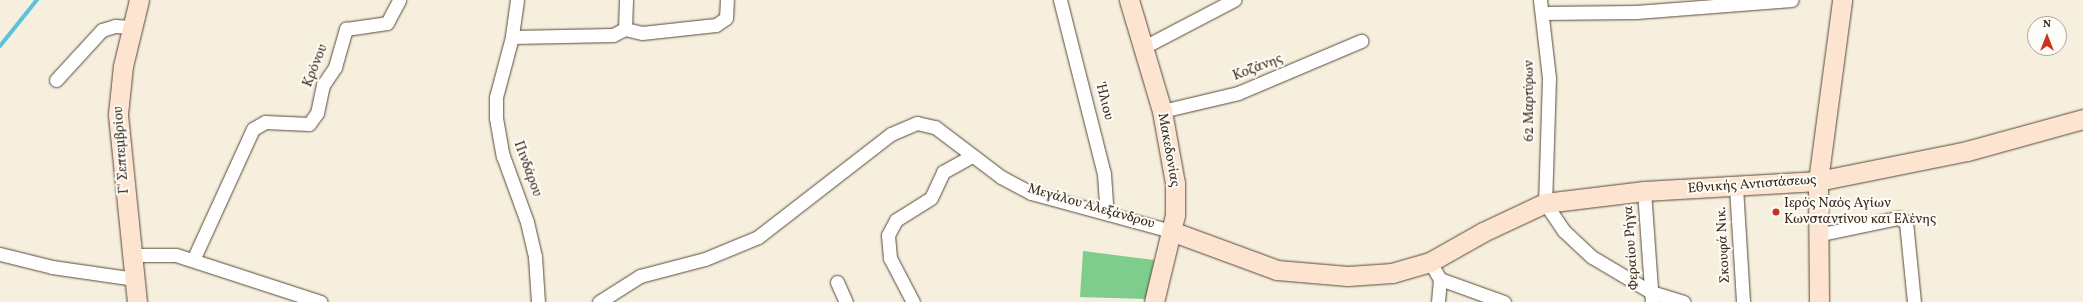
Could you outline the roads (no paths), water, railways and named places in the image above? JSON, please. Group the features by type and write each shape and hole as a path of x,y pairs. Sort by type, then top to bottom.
{"street":[{"name":"Γ' Σεπτεμβρίου","path":"137,302 118,114 123,66 139,0"},
{"name":"Κρόνου","path":"193,260 252,129 265,122 309,124 317,113 323,85 335,67 344,31 353,26 387,23 399,0"},
{"name":"Πινδάρου","path":"517,0 512,37 497,90 496,118 503,156 527,222 534,257 538,302"},
{"path":"625,29 626,0"},
{"path":"512,37 613,35 625,29 642,33 716,25 726,18 727,0"},
{"name":"Ήλιου","path":"1060,0 1104,174 1107,213"},
{"name":"Μακεδονίας","path":"1129,0 1162,111 1176,195 1171,231 1154,302"},
{"path":"1144,47 1234,0"},
{"path":"1541,6 1636,12 1792,0"},
{"path":"1819,302 1817,235 1818,181 1842,0"},
{"name":"62 Μαρτύρων","path":"1541,6 1549,78 1546,203"},
{"path":"56,80 102,30 132,27"},
{"name":"Κοζάνης","path":"1162,111 1238,93 1361,41"},
{"name":"Εθνικής Αντιστάσεως","path":"1430,262 1483,232 1546,203 1644,192 1818,181 1967,151 2083,119"},
{"name":"Μεγάλου Αλεξάνδρου","path":"599,302 640,276 710,257 758,237 905,126 917,123 935,127 972,156 1031,193 1171,231 1247,261 1295,273 1377,275 1430,262"},
{"path":"913,302 890,258 888,235 896,220 931,198 943,172 972,156"},
{"name":"Σκουφά Νικ.","path":"1736,187 1743,302"},
{"name":"Φεραίου Ρήγα","path":"1644,192 1651,297"},
{"path":"1546,203 1564,231 1584,251 1651,297 1684,302"},
{"path":"1817,235 1898,218 1906,222 1914,302"},
{"path":"132,255 166,253 193,260 321,302"},
{"path":"0,254 58,269 135,279"},
{"path":"1430,262 1440,280 1438,302"},
{"path":"1440,280 1504,302"},
{"path":"837,282 846,302"}],"waterway":[{"path":"0,46 37,0"}],"place":[{"name":"Ιερός Ναός Αγίων Κωνσταντίνου και Ελένης","path":"1776,212"}]}
